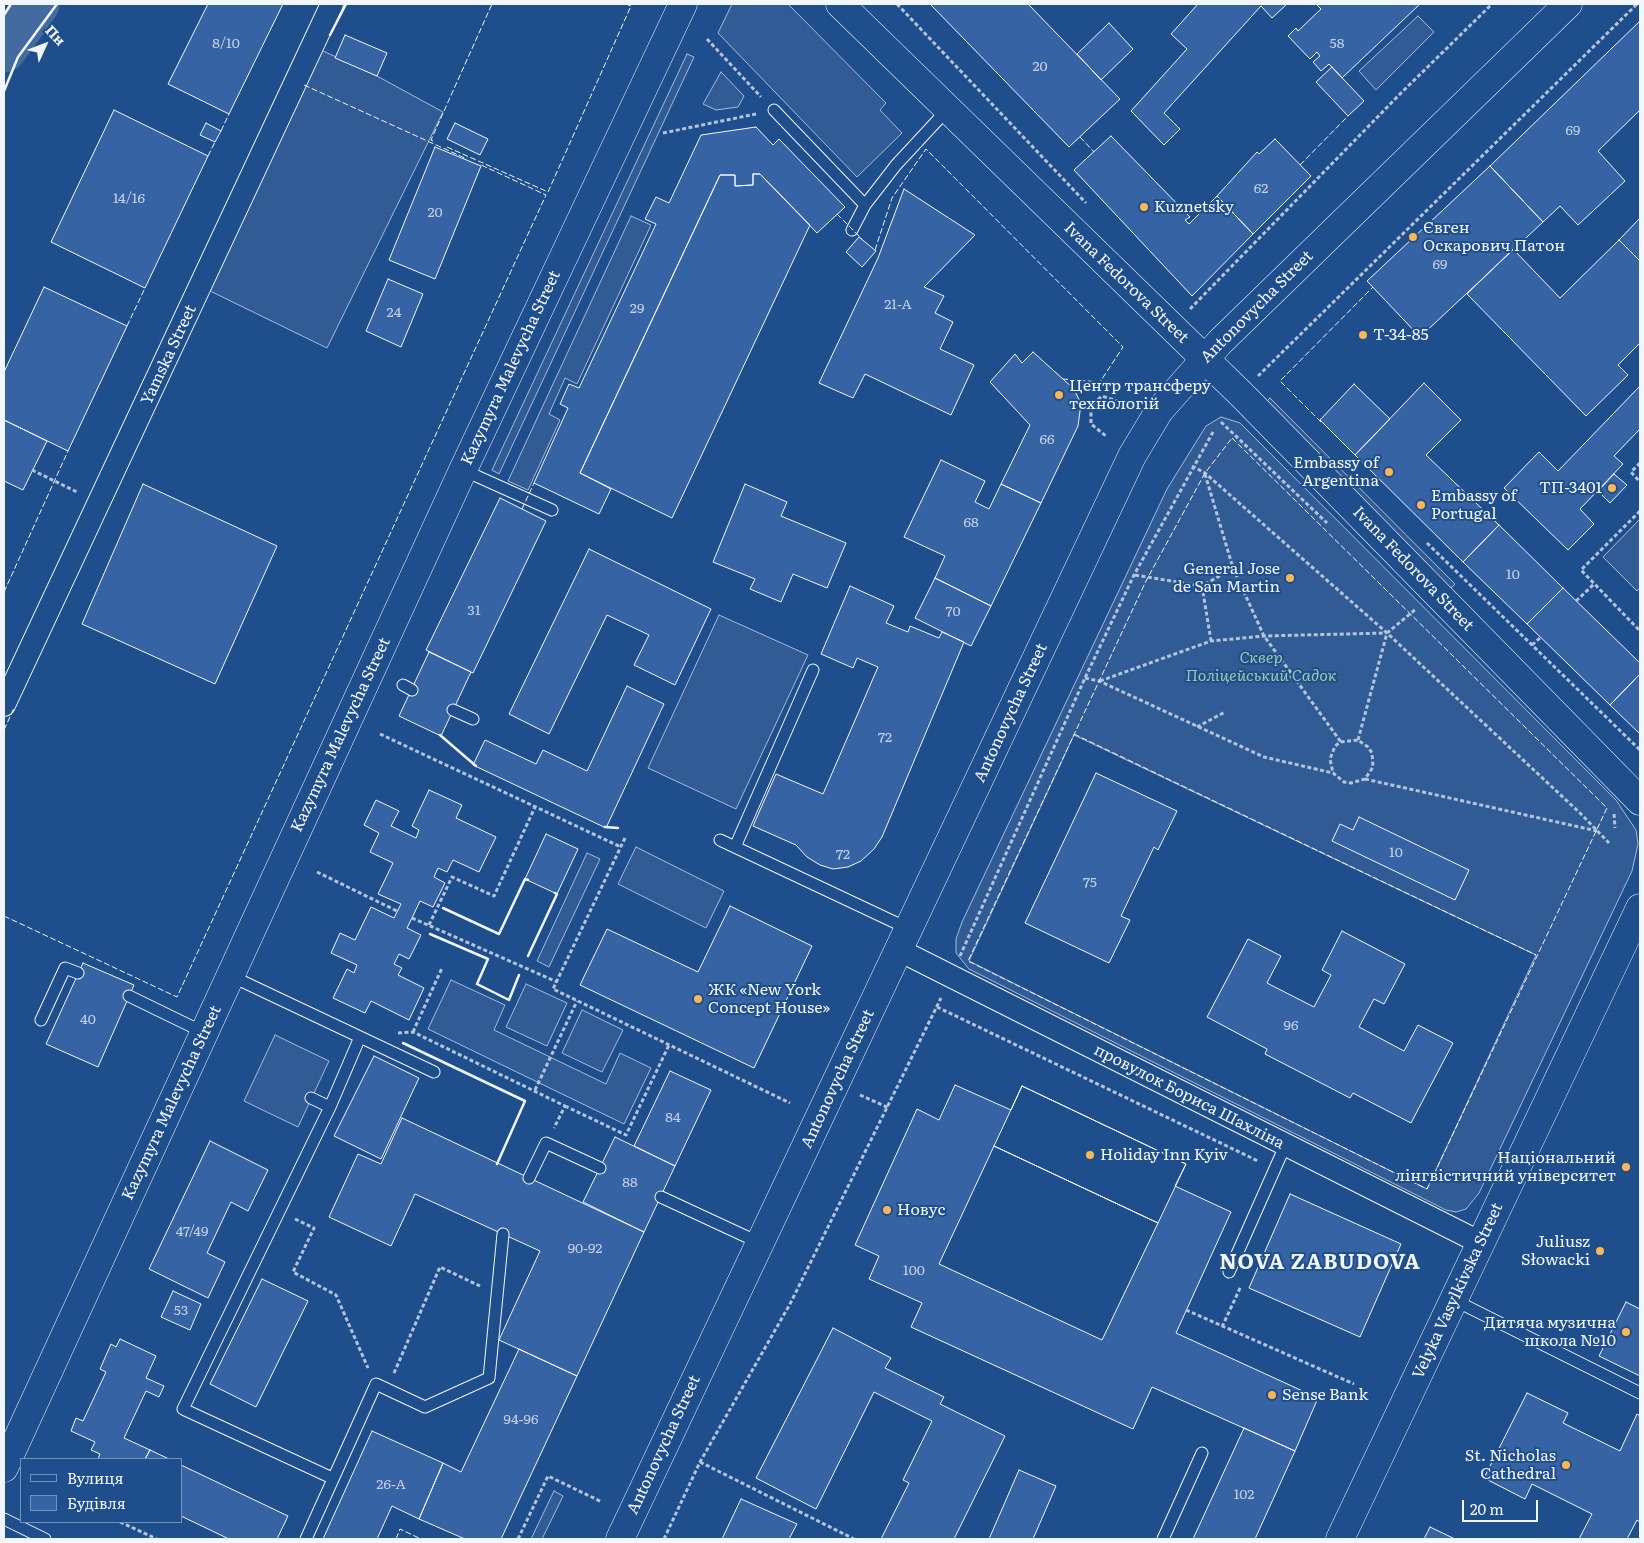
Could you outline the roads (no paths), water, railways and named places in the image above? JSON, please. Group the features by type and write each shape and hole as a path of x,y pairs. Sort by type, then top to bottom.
{"main road":[{"name":"Kazymyra Malevycha Street","path":"4,1468 463,470 683,4"},
{"name":"Ivana Fedorova Street","path":"840,4 1204,358 1640,801"},
{"name":"Antonovycha Street","path":"620,1539 1132,456 1159,411 1204,358 1568,4"},
{"name":"Velyka Vasylkivska Street","path":"1340,1539 1640,908"}],"street":[{"name":"Yamska Street","path":"4,704 332,4"},
{"name":"провулок Бориса Шахліна","path":"904,940 951,976 1285,1146 1481,1243"}],"lane":[{"path":"774,110 865,205"},
{"path":"852,230 865,205 896,165 947,110"},
{"path":"463,470 552,510"},
{"path":"735,847 813,670"},
{"path":"453,710 473,719"},
{"path":"720,840 904,940"},
{"path":"41,1020 65,968 78,974"},
{"path":"231,976 434,1072"},
{"path":"129,996 205,1033"},
{"path":"332,1478 183,1409 330,1107 360,1037"},
{"path":"311,1098 330,1107"},
{"path":"529,1178 546,1142 600,1168"},
{"path":"1229,1272 1285,1146"},
{"path":"661,1197 760,1243"},
{"path":"306,1539 376,1384 425,1407 490,1378 504,1234"},
{"path":"1454,1300 1640,1392"},
{"path":"1163,1539 1202,1453"},
{"path":"4,1519 46,1539"}],"waterway":[{"path":"4,50 37,4"}],"place":[{"name":"Kuznetsky","path":"1144,207"},
{"name":"Євген Оскарович Патон","path":"1413,237"},
{"name":"Т-34-85","path":"1363,335"},
{"name":"Центр трансферу технологій","path":"1059,395"},
{"name":"Embassy of Argentina","path":"1389,472"},
{"name":"ТП-3401","path":"1612,488"},
{"name":"Embassy of Portugal","path":"1421,505"},
{"name":"General Jose de San Martin","path":"1290,578"},
{"name":"ЖК «New York Concept House»","path":"698,999"},
{"name":"Holiday Inn Kyiv","path":"1090,1155"},
{"name":"Національний лінгвістичний університет","path":"1626,1167"},
{"name":"Новус","path":"887,1210"},
{"name":"Juliusz Słowacki","path":"1600,1251"},
{"name":"Дитяча музична школа №10","path":"1626,1332"},
{"name":"Sense Bank","path":"1272,1395"},
{"name":"St. Nicholas Cathedral","path":"1566,1465"}],"district":[{"name":"NOVA ZABUDOVA","path":"1320,1263"}],"park label":[{"name":"Сквер Поліцейський Садок","path":"1261,667"}]}
